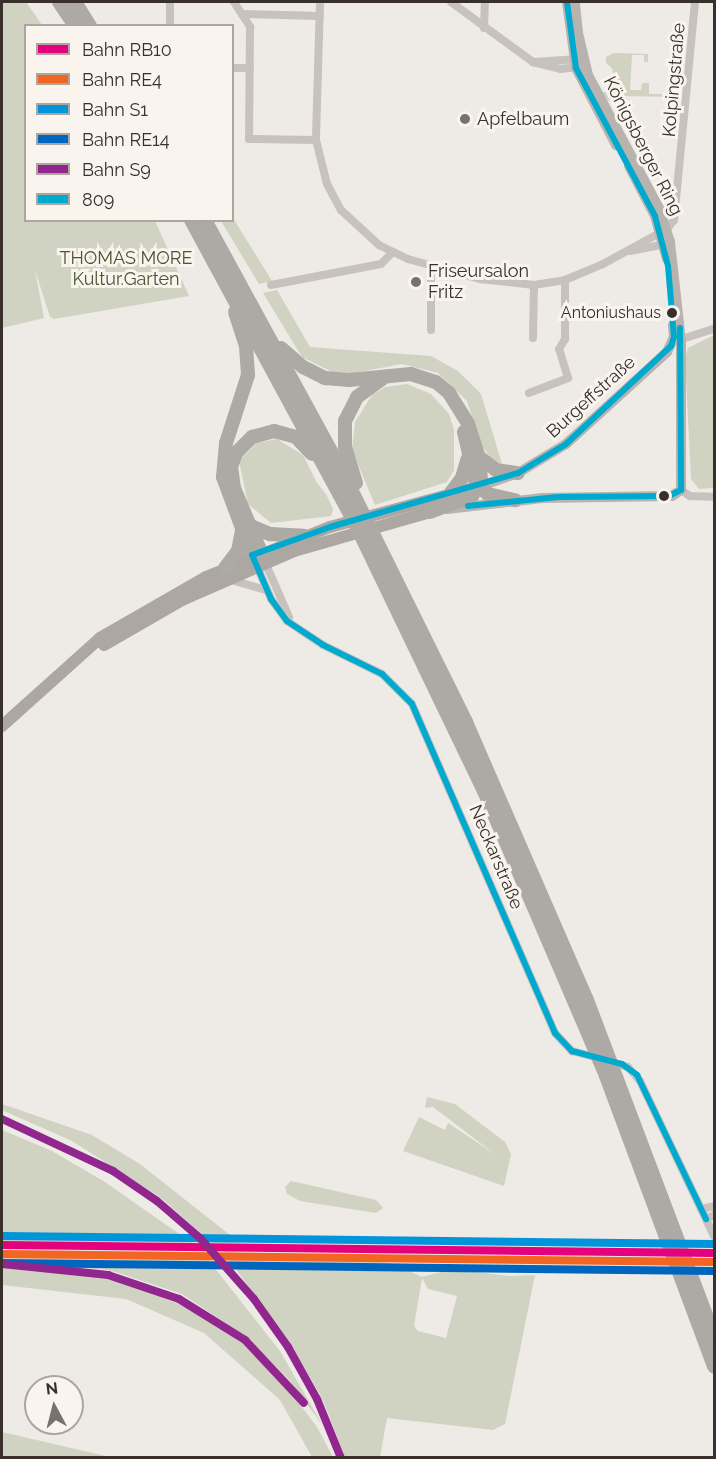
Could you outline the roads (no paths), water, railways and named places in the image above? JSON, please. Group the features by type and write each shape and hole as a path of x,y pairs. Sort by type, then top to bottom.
{"highway":[{"path":"59,2 74,24"},
{"path":"75,2 89,24"},
{"path":"192,222 332,480 423,659 551,929 635,1149 714,1367"},
{"path":"206,222 273,340 367,519 466,722 551,929 645,1145 714,1336"},
{"path":"221,274 248,355 245,394 226,443 223,466 225,488 247,528 270,534 304,536"},
{"path":"273,340 303,368 325,378 349,380 394,375 419,376 435,382 459,407 478,487 472,496 430,512"},
{"path":"367,519 345,447 345,421 363,391 394,375"},
{"path":"259,559 236,495 231,474 236,453 252,437 274,431 296,437 332,480"},
{"path":"473,459 496,470 518,473"},
{"path":"450,494 473,459"},
{"path":"478,487 493,496 515,500"},
{"path":"225,574 238,551 247,528"}],"main road":[{"name":"Königsberger Ring","path":"567,2 578,63 663,230 667,243 680,374 681,490"},
{"name":"Königsberger Ring","path":"575,2 578,63"},
{"name":"Burgeffstraße","path":"478,487 518,473 566,444 667,352 677,339"},
{"path":"657,360 672,360 680,374"},
{"path":"259,559 332,532 478,487"},
{"path":"396,514 430,512 515,500 672,496 681,490"},
{"path":"2,726 120,625 304,536 332,532"}],"street":[{"path":"170,2 170,24"},
{"path":"234,2 250,27 249,139 316,140"},
{"path":"320,2 316,140 327,184 342,210 361,231 393,252 431,267 507,284 534,285 565,280 629,252 663,230"},
{"path":"451,2 532,62 578,63"},
{"path":"484,28 485,2"},
{"name":"Kolpingstraße","path":"663,230 678,206 695,2"},
{"path":"242,14 320,16"},
{"path":"234,68 250,68"},
{"path":"629,252 667,243"},
{"path":"271,285 381,264 393,252"},
{"path":"431,267 431,330"},
{"path":"529,393 568,378 559,349 566,339 565,280"},
{"path":"533,338 534,285"},
{"path":"677,339 714,329"},
{"path":"681,490 690,496 714,497"},
{"path":"259,559 295,626"},
{"name":"Neckarstraße","path":"259,559 267,590 277,609 295,626 382,674 412,704 555,1033 572,1051 622,1064 637,1075 714,1236"},
{"path":"225,574 267,590"},
{"path":"701,1209 714,1206"},
{"path":"706,1219 714,1215"}],"rail line":[{"name":"S9","path":"2,1119 113,1171 157,1201 200,1238 254,1299 288,1347 317,1399 341,1458"},
{"name":"S1","path":"2,1236 714,1244"},
{"name":"RB10","path":"2,1245 714,1253"},
{"name":"RE4","path":"2,1254 714,1262"},
{"name":"RE14","path":"2,1263 714,1271"},
{"name":"S9","path":"2,1264 108,1275 179,1299 245,1340 304,1403"}],"place":[{"name":"Apfelbaum","path":"465,119"},
{"name":"Friseursalon Fritz","path":"416,282"},
{"name":"Antoniushaus","path":"672,313"}],"park label":[{"name":"THOMAS MORE Kultur.Garten","path":"126,269"}]}
